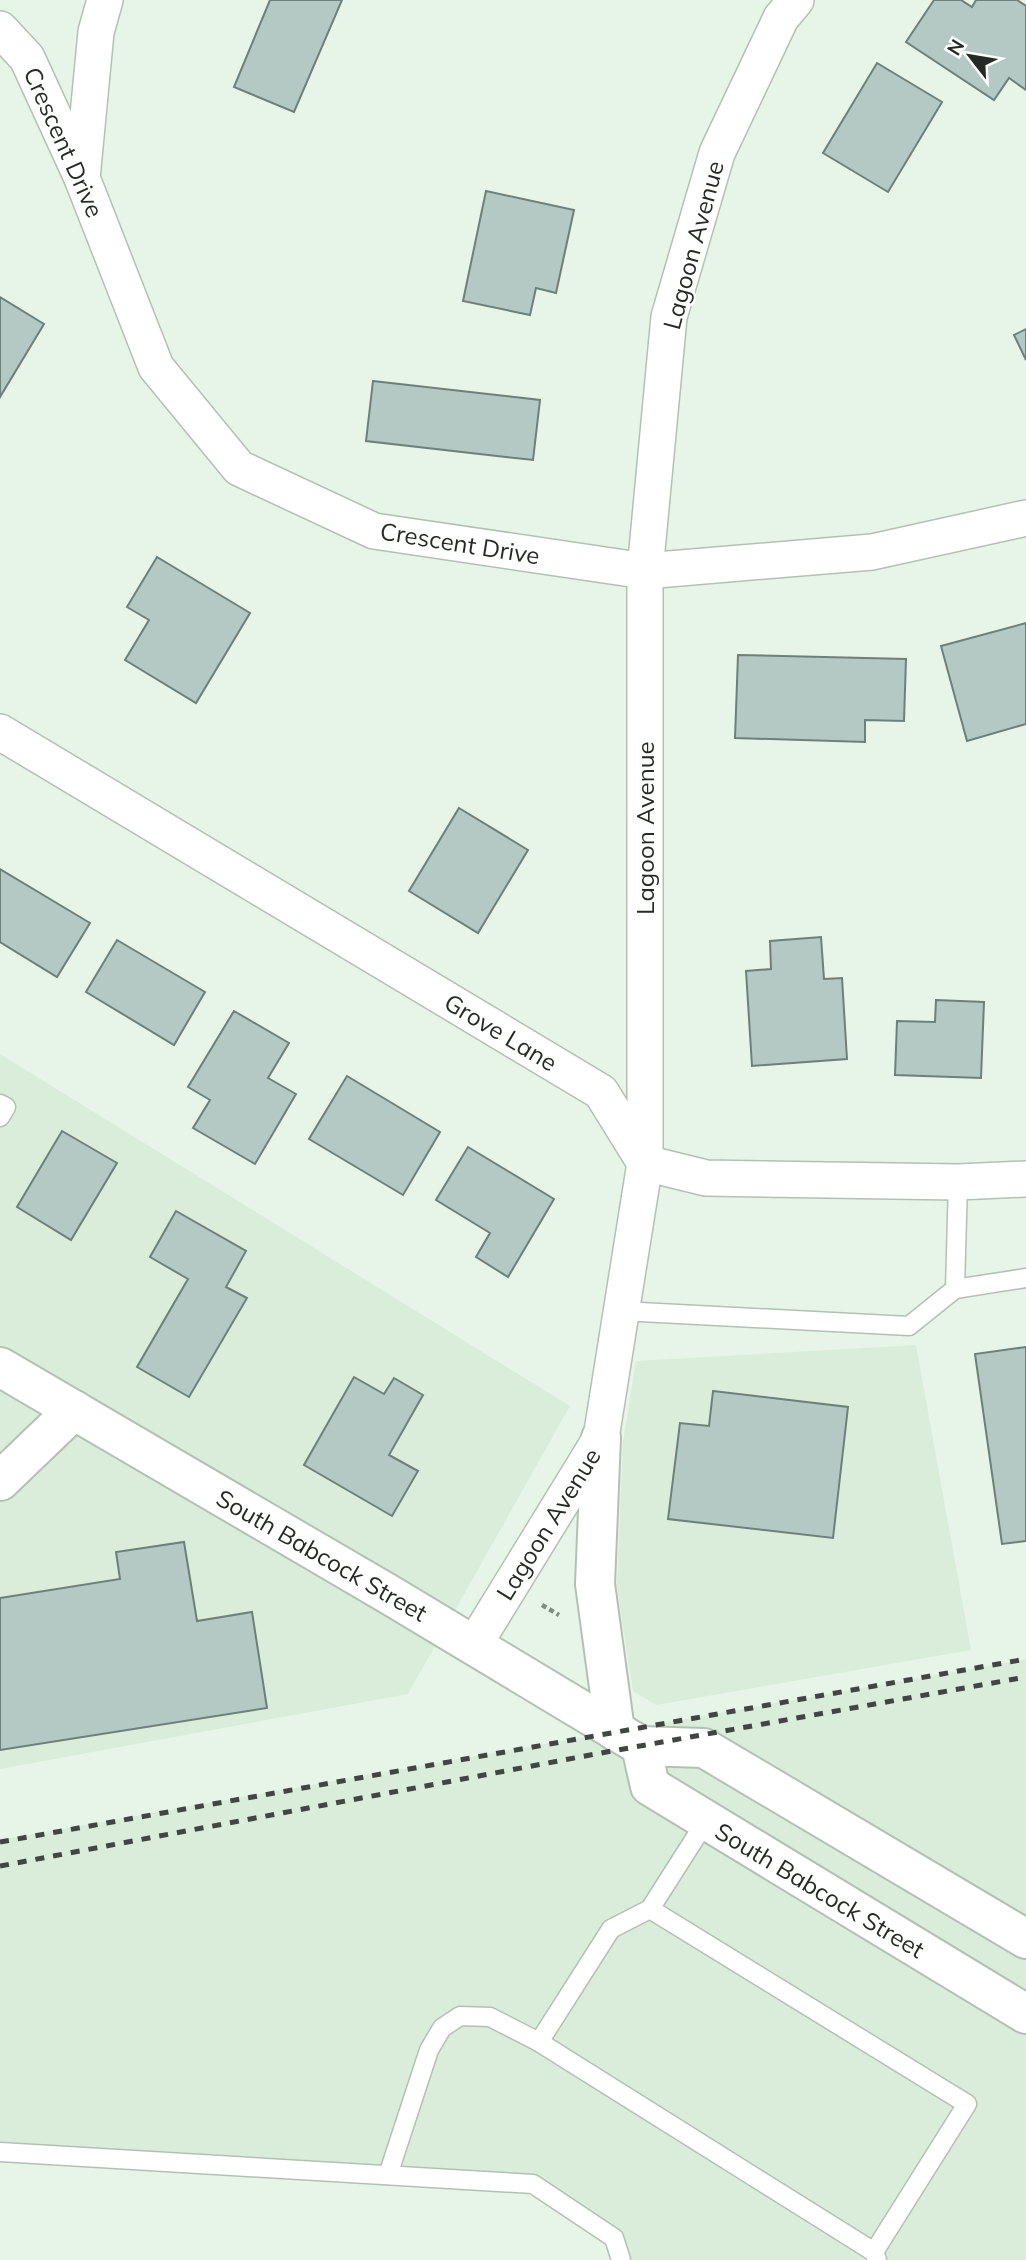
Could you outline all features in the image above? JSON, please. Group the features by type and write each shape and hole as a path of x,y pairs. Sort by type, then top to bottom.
{"main road":[{"name":"South Babcock Street","path":"0,1367 474,1645 628,1739 704,1748 1026,1939"},
{"path":"0,1481 74,1410"},
{"path":"601,1438 595,1584 628,1739"},
{"name":"South Babcock Street","path":"628,1739 650,1786 1026,2014"}],"street":[{"path":"82,178 96,32 105,0"},
{"name":"Lagoon Avenue","path":"474,1645 601,1438 645,1163 645,571 669,317 717,153 781,18 796,0"},
{"name":"Crescent Drive","path":"0,29 27,58 82,178 156,367 239,468 374,531 645,571 872,552 1026,518"},
{"name":"Grove Lane","path":"0,732 601,1092 645,1163"},
{"path":"645,1163 706,1178 958,1182 1026,1179"}],"lane":[{"path":"0,1104 6,1107 0,1117"},
{"path":"955,1289 958,1182"},
{"path":"621,1311 909,1326 955,1289 1026,1278"},
{"path":"539,2042 611,1929 650,1909 706,1821"},
{"path":"388,2175 429,2049 442,2028 460,2016 490,2017 539,2042 876,2256 967,2104 650,1909"},
{"path":"0,2152 533,2184 614,2238 621,2260"}],"shaded area":[{"path":"0,1054 570,1406 408,1694 0,1769"},
{"path":"916,1345 971,1650 656,1705 633,1691 617,1586 623,1442 636,1361"},
{"path":"1026,1659 1026,2260 621,2260 614,2238 533,2184 0,2152 0,1840"}],"building":[{"path":"270,0 342,0 294,112 234,87"},
{"path":"934,0 961,0 972,7 976,0 1017,0 1026,6 1026,90 1009,78 994,100 906,42"},
{"path":"877,63 942,102 888,192 823,153"},
{"path":"486,191 574,210 556,293 536,288 530,315 463,301"},
{"path":"0,297 44,324 0,397"},
{"path":"1026,329 1026,360 1014,335"},
{"path":"373,381 540,400 533,460 366,441"},
{"path":"157,557 250,613 196,703 125,660 149,620 127,607"},
{"path":"1026,623 1026,724 967,741 941,646"},
{"path":"738,655 906,659 904,721 865,720 865,742 735,738"},
{"path":"459,808 528,850 478,933 409,891"},
{"path":"0,869 90,923 57,977 0,942"},
{"path":"821,937 824,979 842,978 847,1059 752,1066 746,971 771,969 770,941"},
{"path":"117,940 205,992 174,1045 86,992"},
{"path":"936,1000 984,1002 981,1078 895,1075 897,1021 935,1022"},
{"path":"234,1011 289,1043 268,1078 296,1094 255,1164 193,1128 210,1100 188,1087"},
{"path":"347,1076 440,1132 403,1195 309,1139"},
{"path":"62,1131 117,1163 71,1240 17,1207"},
{"path":"468,1147 554,1199 508,1277 476,1257 490,1233 436,1200"},
{"path":"176,1211 246,1251 226,1287 247,1298 189,1397 137,1367 188,1279 150,1257"},
{"path":"1026,1347 1026,1541 1002,1544 975,1354"},
{"path":"354,1377 384,1394 394,1378 423,1395 389,1455 418,1471 392,1516 304,1465"},
{"path":"713,1391 848,1407 833,1538 668,1519 680,1423 709,1426"},
{"path":"184,1542 197,1621 252,1612 267,1708 0,1750 0,1598 120,1579 116,1552"}],"railway":[{"path":"0,1842 1026,1659"},
{"path":"0,1866 601,1753 1026,1677"}]}
